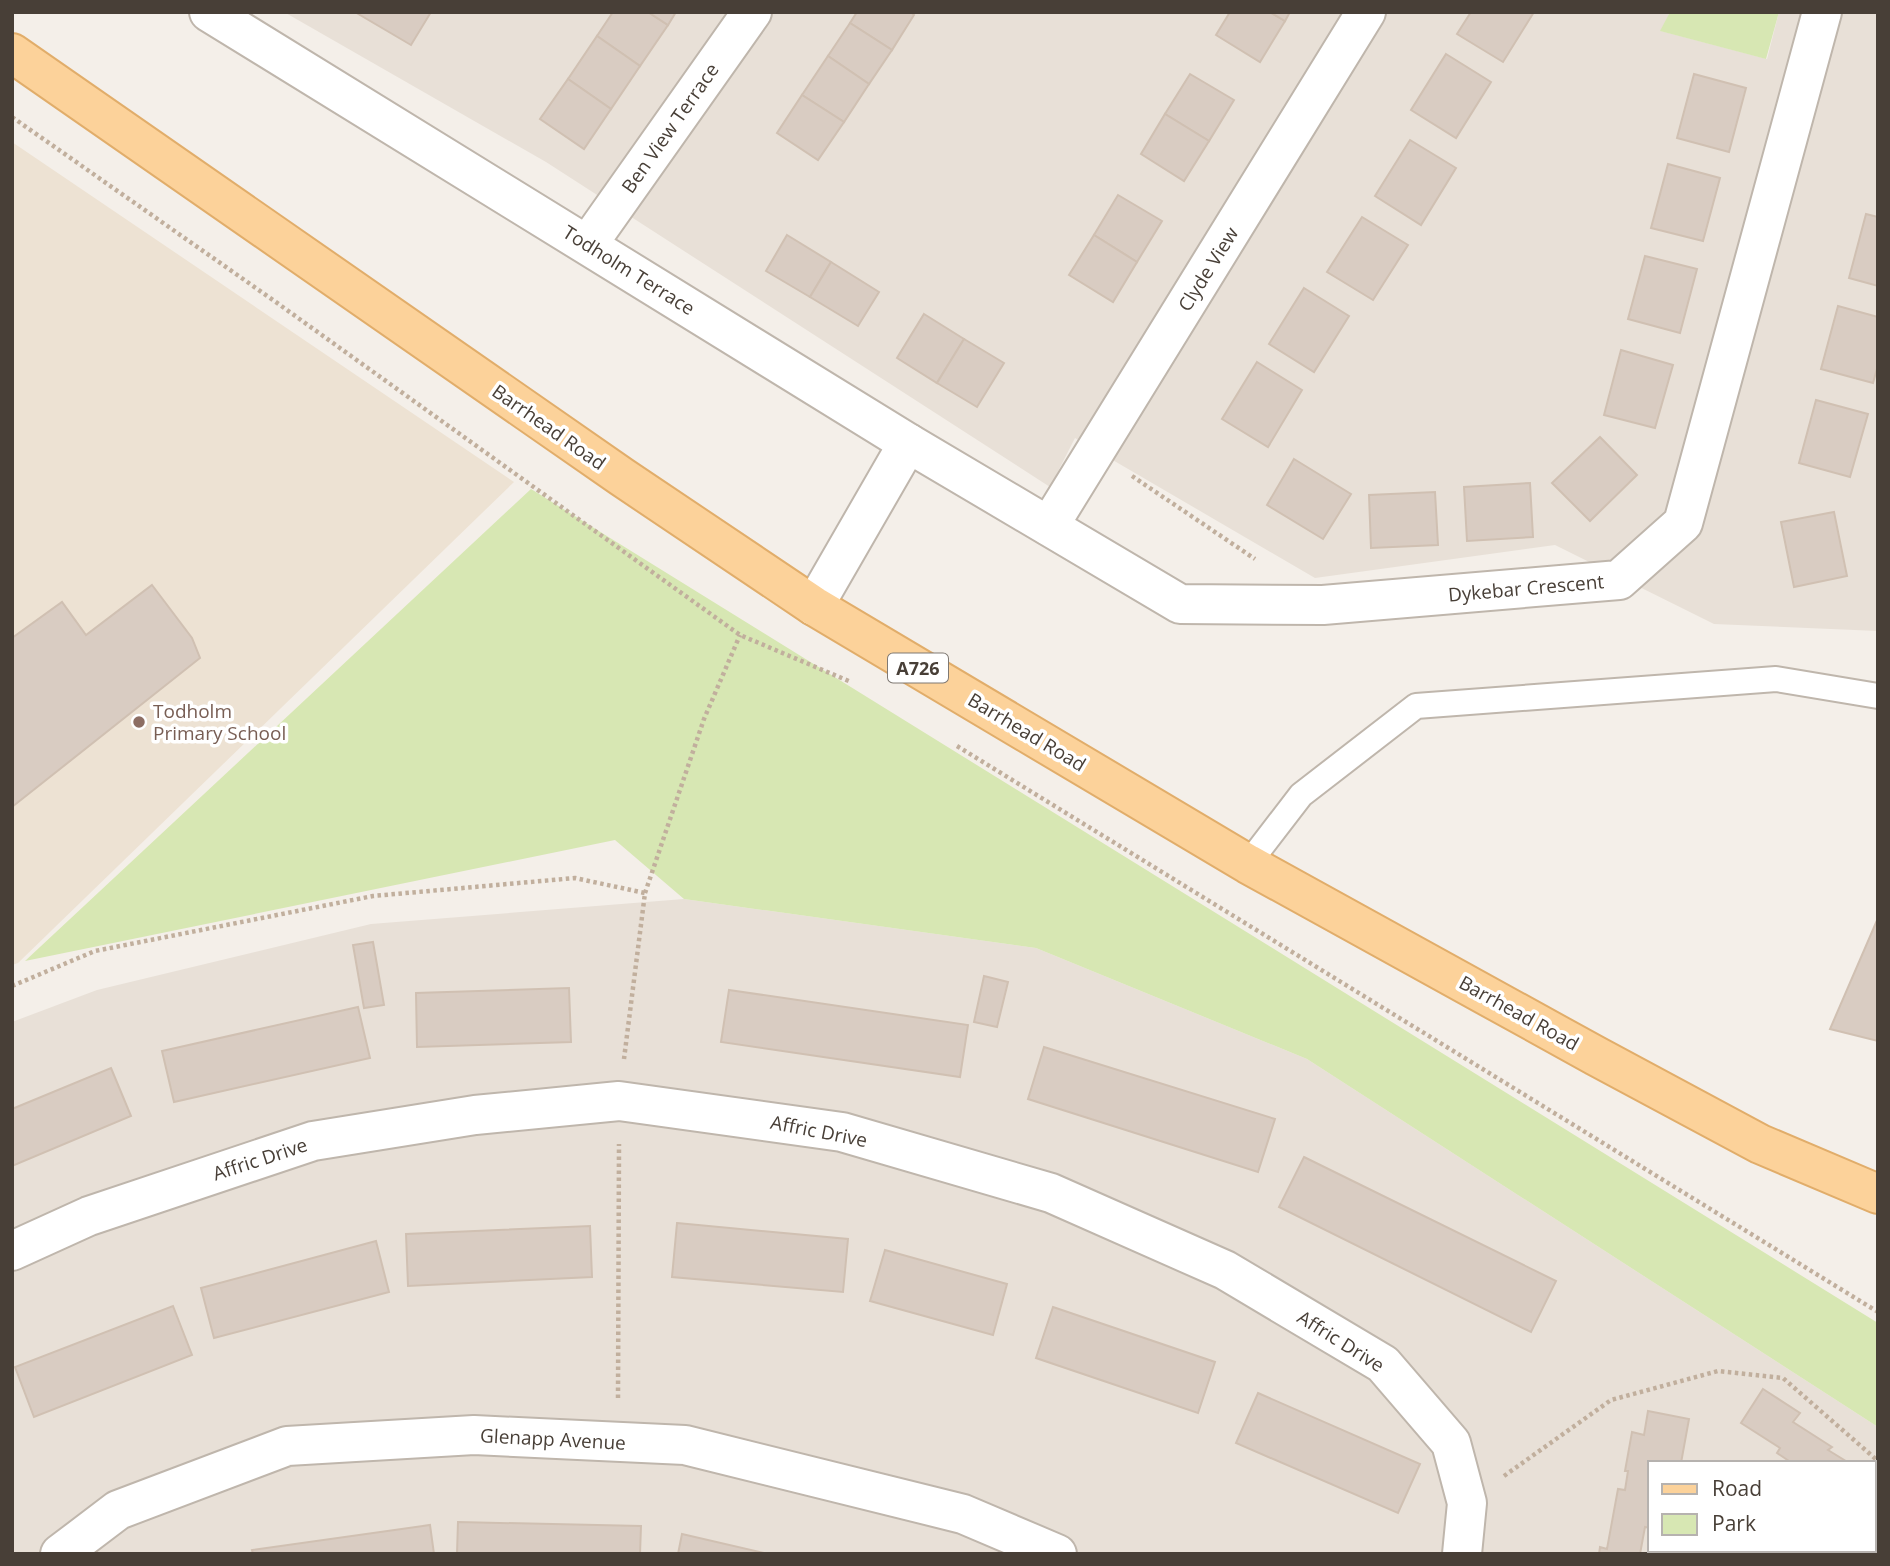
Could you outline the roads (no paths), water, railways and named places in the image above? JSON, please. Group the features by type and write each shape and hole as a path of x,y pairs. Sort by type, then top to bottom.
{"main road":[{"name":"Barrhead Road","path":"12,53 622,477 814,606 1248,864 1760,1144 1878,1194"}],"street":[{"name":"Todholm Terrace","path":"209,12 908,443 1049,526"},
{"name":"Ben View Terrace","path":"588,244 752,12"},
{"name":"Clyde View","path":"1049,526 1366,12"},
{"name":"Dykebar Crescent","path":"1049,526 1180,604 1323,606 1619,580 1683,523 1822,12"},
{"path":"814,606 908,443"},
{"name":"Affric Drive","path":"12,1251 89,1216 313,1140 475,1115 619,1101 842,1132 1051,1193 1225,1270 1383,1364 1451,1443 1467,1503 1462,1554"},
{"name":"Glenapp Avenue","path":"60,1554 118,1510 287,1446 474,1435 685,1445 963,1514 1057,1554"}],"lane":[{"path":"1248,864 1301,795 1416,706 1776,679 1878,696"}],"place":[{"name":"Todholm Primary School","path":"139,722"}]}
